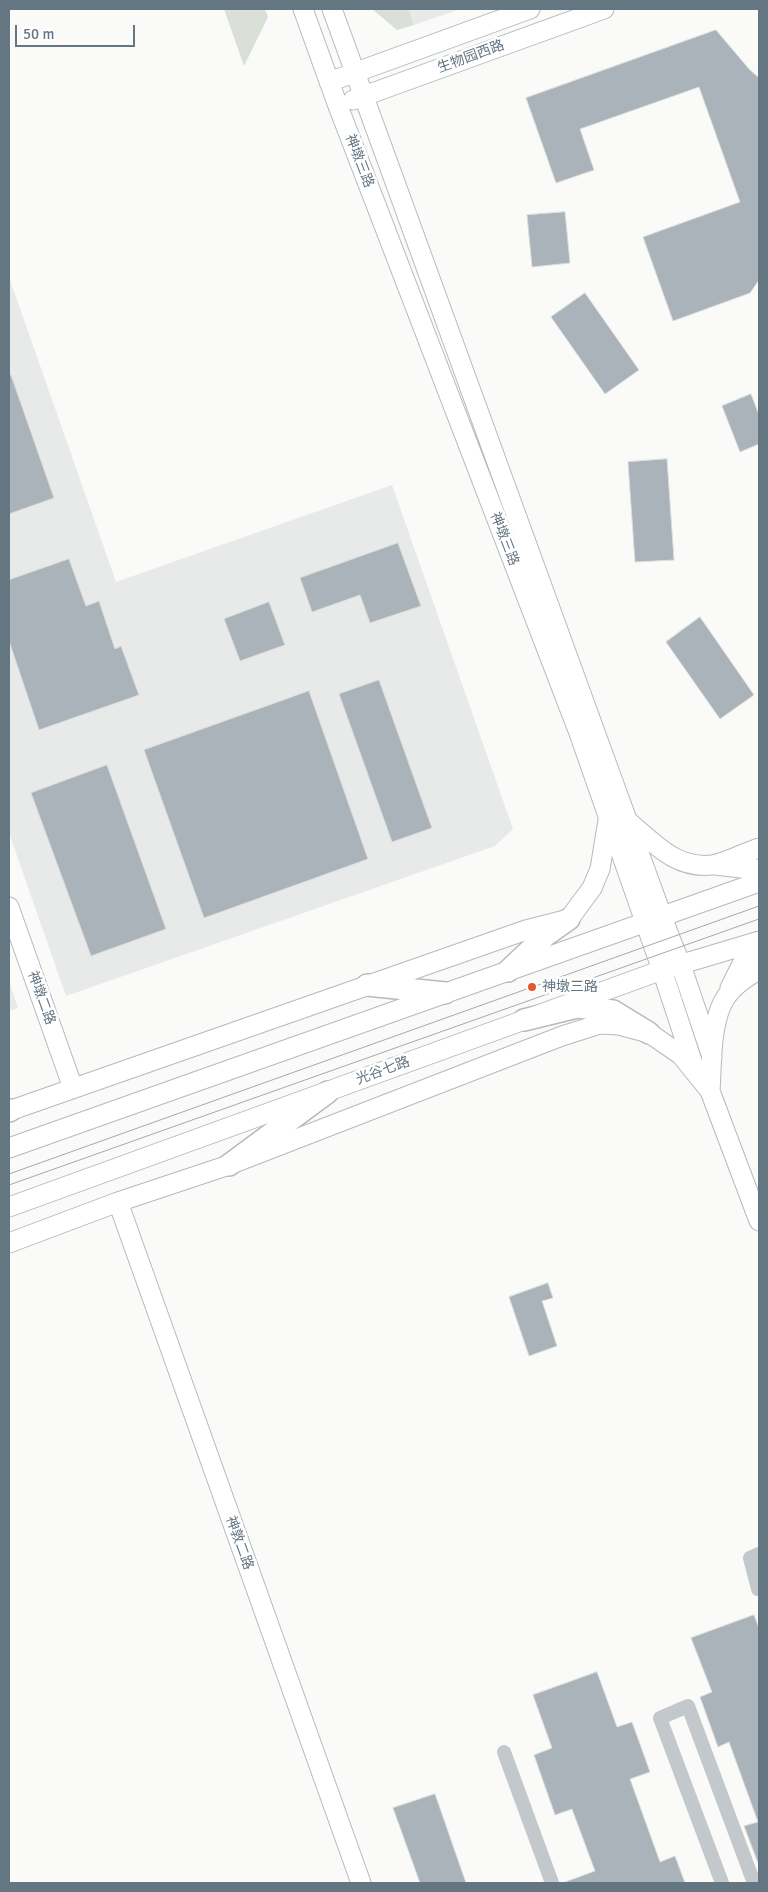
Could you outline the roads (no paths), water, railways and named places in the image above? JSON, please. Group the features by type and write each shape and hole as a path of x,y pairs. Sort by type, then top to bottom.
{"main road":[{"path":"508,970 545,936 569,919"},
{"path":"367,985 445,993"},
{"path":"524,1020 577,1007 613,1011 649,1034"},
{"path":"229,1165 328,1092"}],"street":[{"name":"神墩三路","path":"303,9 338,106 579,733 696,1073"},
{"name":"神墩三路","path":"332,9 681,964 712,1057"},
{"name":"生物园西路","path":"329,82 530,9"},
{"name":"生物园西路","path":"338,106 604,9"},
{"path":"10,1111 526,930 569,919 592,888 600,869 608,819"},
{"path":"628,822 664,853 682,863 749,869 759,868"},
{"path":"712,865 759,848"},
{"path":"9,1148 759,882"},
{"name":"神墩二路","path":"9,907 73,1088"},
{"name":"光谷七路","path":"9,1207 662,970 759,941"},
{"path":"710,1091 714,1026 744,960 759,947"},
{"path":"726,996 759,970"},
{"path":"9,1243 118,1202 229,1165 562,1036 600,1024 619,1025 649,1034 681,1055 696,1073 710,1091 759,1221"},
{"name":"神敦二路","path":"118,1202 361,1883"},
{"path":"759,1554 750,1558 759,1589"},
{"path":"722,1883 660,1718 688,1706 754,1883"},
{"path":"504,1752 552,1883"}],"tram line":[{"path":"9,1174 759,906"},
{"path":"9,1185 759,919"}],"place":[{"name":"神墩三路","path":"532,987"}]}
